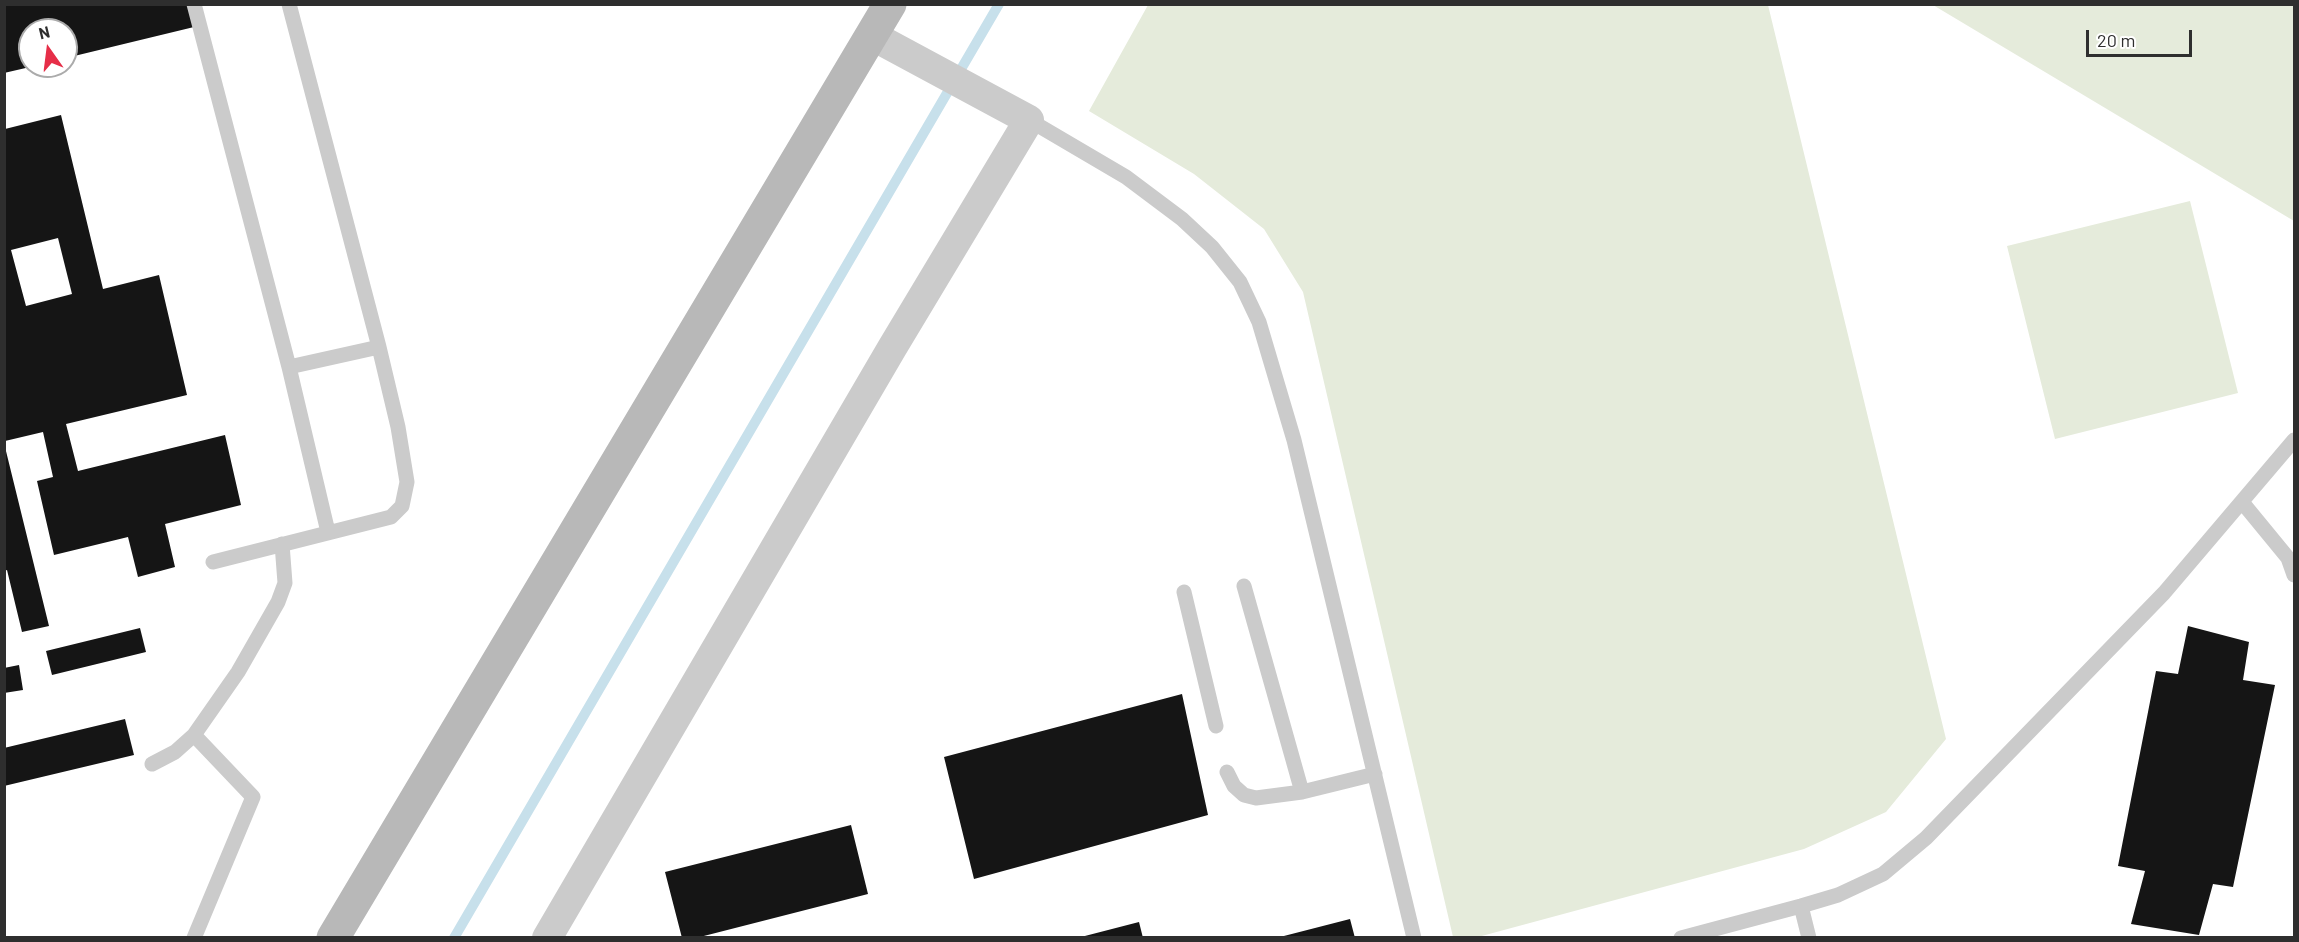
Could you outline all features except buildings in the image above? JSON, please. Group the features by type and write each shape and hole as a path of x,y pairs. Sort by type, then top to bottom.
{"street":[{"path":"333,938 890,4"},
{"path":"547,938 892,348 1029,120 873,36"}],"lane":[{"path":"194,4 289,367 328,532"},
{"path":"213,562 391,517 402,506 407,482 398,427 289,4"},
{"path":"1029,120 1126,177 1172,212 1212,247 1240,282 1259,322 1294,440 1414,938"},
{"path":"289,367 378,347"},
{"path":"1681,938 1838,895 1883,874 1926,838 2164,593 2295,440"},
{"path":"2242,502 2291,558 2295,575"},
{"path":"152,764 175,752 194,735 238,672 278,602 285,583 282,544"},
{"path":"1244,586 1302,792"},
{"path":"1184,592 1216,726"},
{"path":"194,735 253,797 194,938"},
{"path":"1227,772 1234,786 1244,795 1257,798 1302,792 1375,774"},
{"path":"1801,906 1809,938"}],"green space":[{"path":"1148,5 1768,5 1946,739 1886,812 1804,849 1478,937 1453,937 1303,292 1264,229 1194,174 1089,111"},
{"path":"1933,5 2294,5 2294,221"},
{"path":"2190,201 2238,393 2055,439 2007,246"}],"waterway":[{"path":"454,938 999,4"}]}
